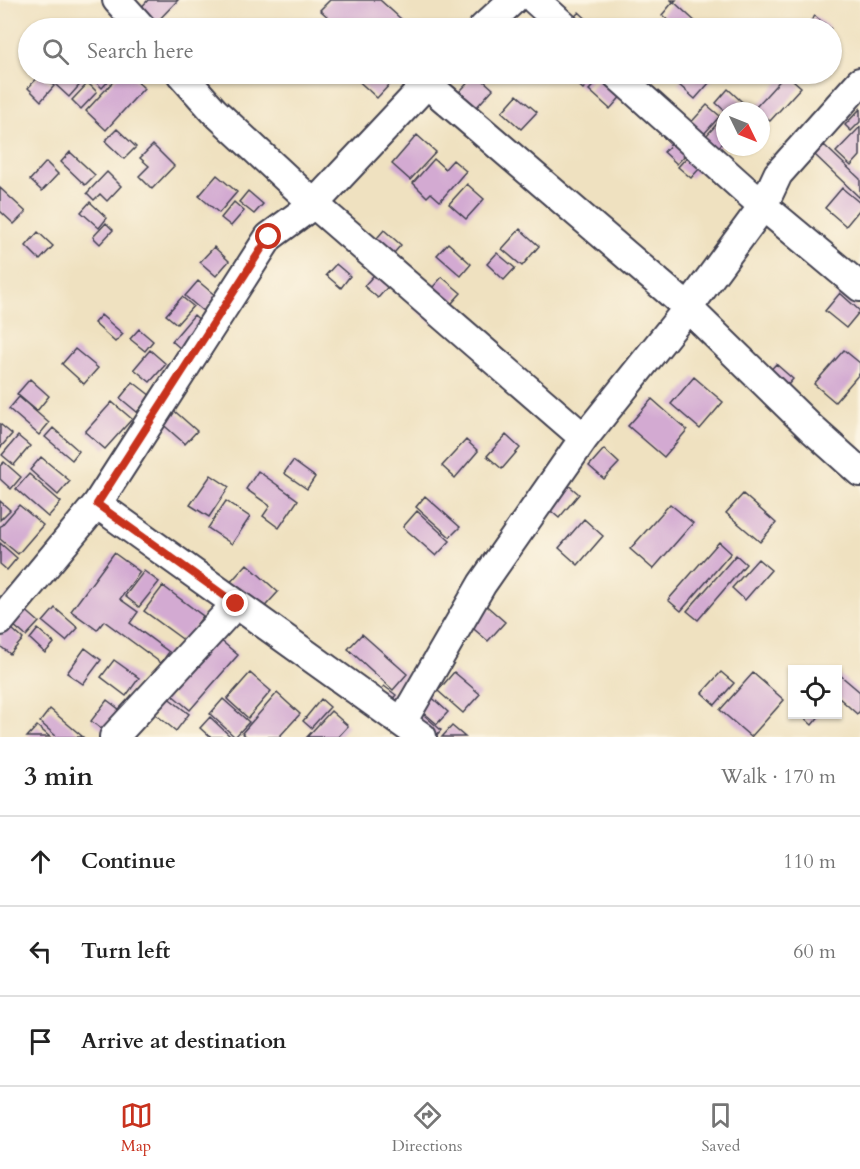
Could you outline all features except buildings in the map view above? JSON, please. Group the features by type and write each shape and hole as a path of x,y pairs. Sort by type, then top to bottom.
{"street":[{"path":"117,0 133,18"},
{"path":"494,18 513,0"},
{"path":"534,0 555,18"},
{"path":"97,504 412,729 482,585 584,438 688,308 764,206 778,174 860,82"},
{"path":"190,84 214,111 314,204 584,438"},
{"path":"0,621 97,504 269,237 314,204 425,84"},
{"path":"438,84 688,308 812,429 860,472"},
{"path":"627,84 764,206 860,287"},
{"path":"114,737 236,604"}],"route":[{"path":"236,604 97,504 269,237"}]}
